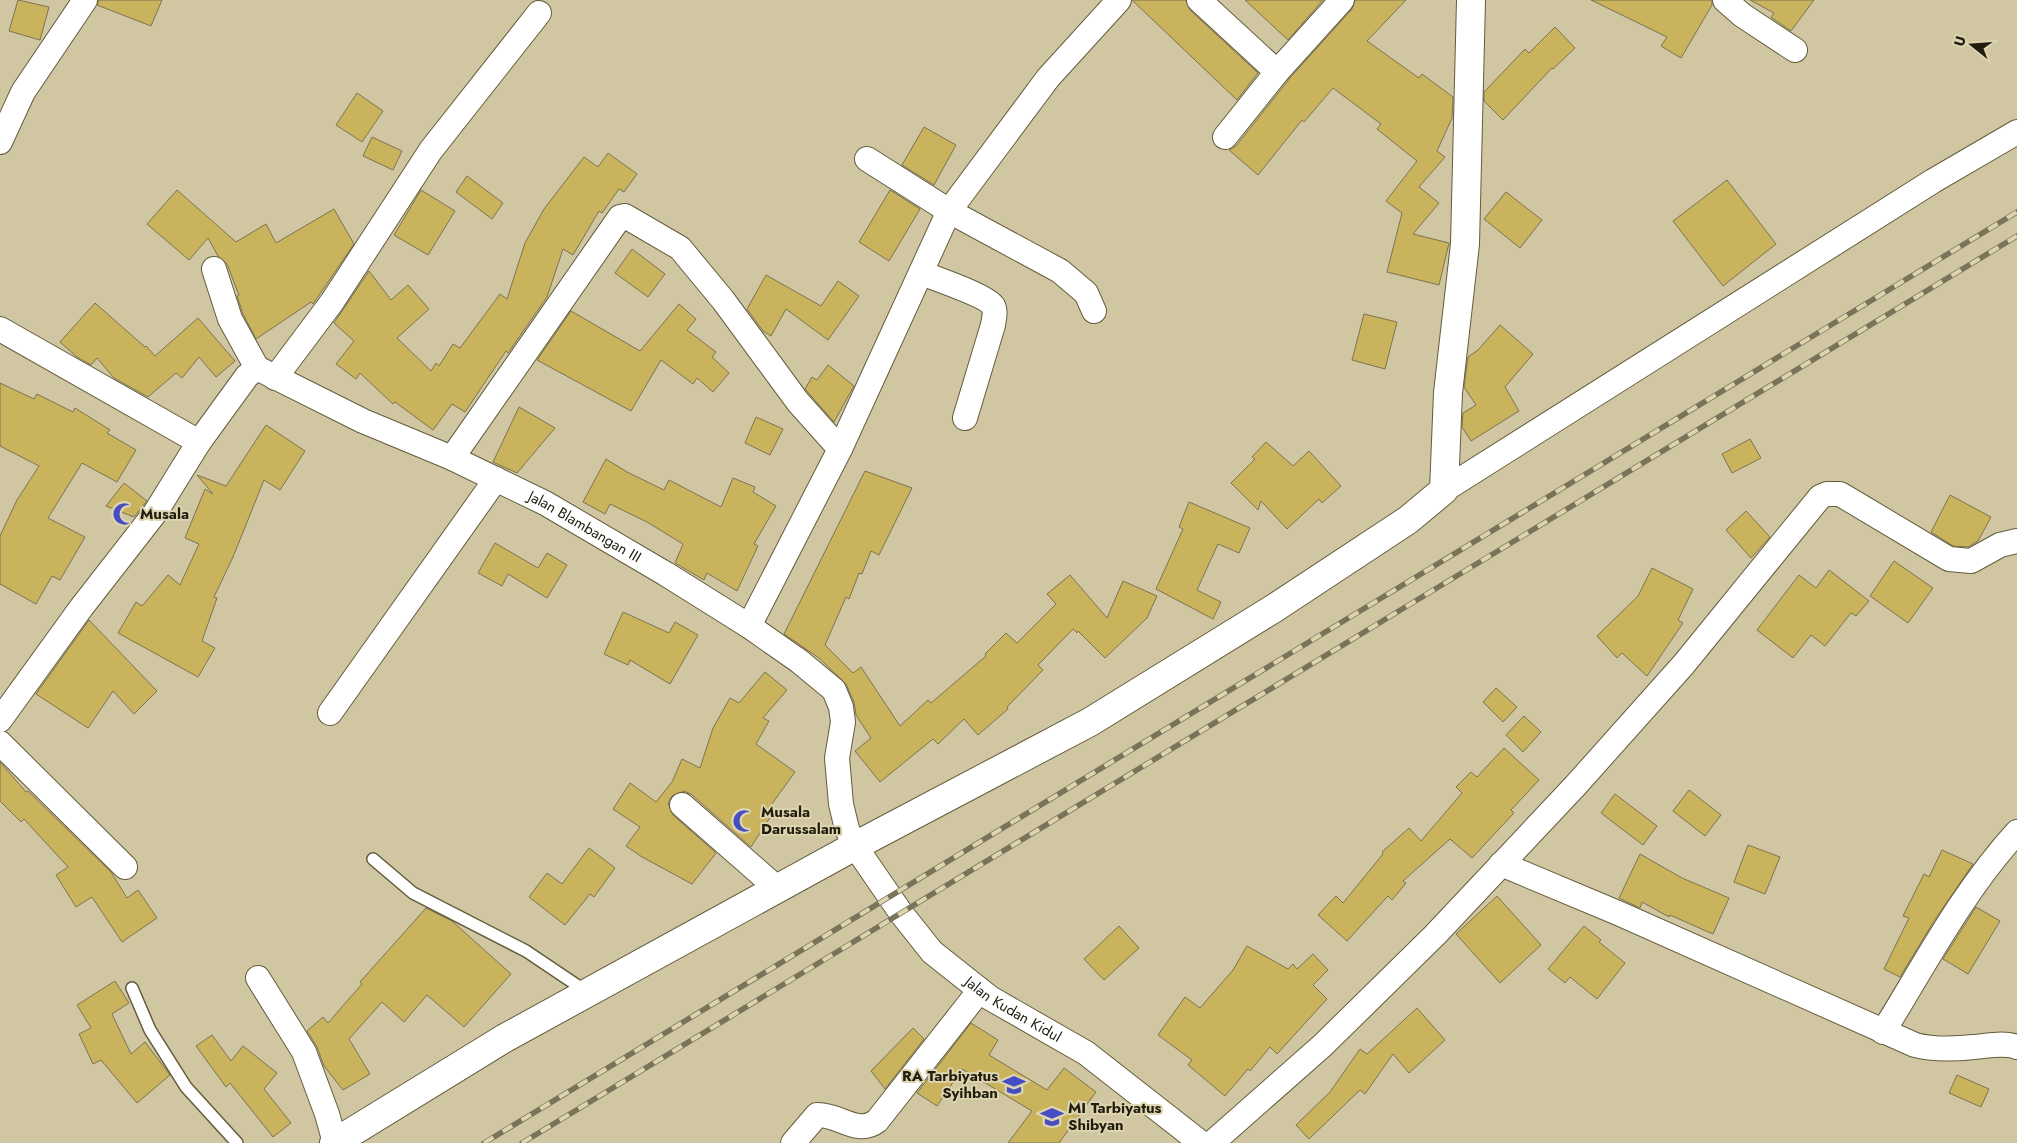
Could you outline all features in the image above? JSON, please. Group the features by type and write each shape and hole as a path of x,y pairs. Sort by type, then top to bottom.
{"street":[{"path":"0,142 23,92 85,0"},
{"path":"749,626 840,449 949,211 1048,78 1119,0"},
{"path":"1199,0 1277,72"},
{"path":"1225,137 1277,72 1342,0"},
{"path":"1444,490 1448,393 1465,244 1471,0"},
{"path":"1725,0 1742,14 1796,50"},
{"path":"0,720 81,608 155,513 199,442 247,376 266,373 332,302 431,150 539,12"},
{"path":"258,978 304,1052 327,1114 334,1143 505,1038 855,846 1090,722 1273,609 1408,520 1444,490 1933,181 2017,132"},
{"path":"867,159 949,211 1060,271 1086,293 1094,312"},
{"path":"452,458 620,217 625,216 680,248 723,300 798,402 840,449"},
{"path":"214,270 230,319 266,373"},
{"path":"921,273 978,296 992,304 995,311 994,325 965,418"},
{"path":"0,329 199,442"},
{"name":"Jalan Blambangan III","path":"266,373 363,421 452,458 545,504 666,574 749,626 799,661 834,690 842,707 843,722 837,758 841,804 847,828 855,846"},
{"path":"330,713 496,480"},
{"path":"1212,1143 1323,1045 1434,935 1576,785 1684,664 1820,497 1827,494 1840,494 1949,559 1971,561 2000,545 2017,541"},
{"path":"0,743 125,867"},
{"path":"682,805 778,889"},
{"path":"1883,1032 1974,884 2017,832"},
{"name":"Jalan Kudan Kidul","path":"855,846 901,913 932,952 990,998 1086,1053 1201,1143"},
{"path":"1501,864 1618,913 1883,1032 1926,1048 1966,1048 2009,1044 2017,1047"},
{"path":"793,1143 817,1116 832,1116 854,1126 865,1128 878,1121 980,990"}],"lane":[{"path":"373,859 413,893 526,951 588,993"},
{"path":"132,988 150,1030 186,1087 237,1143"}],"building":[{"path":"18,0 49,7 40,40 9,31"},
{"path":"99,0 162,0 151,26 97,5"},
{"path":"1132,0 1186,0 1190,10 1258,73 1237,100"},
{"path":"1245,0 1323,0 1288,40"},
{"path":"1355,0 1406,0 1367,41 1419,78 1422,74 1453,97 1452,118 1437,151 1445,157 1419,187 1439,203 1413,234 1449,243 1439,285 1387,272 1402,213 1386,201 1417,161 1377,129 1381,124 1333,88 1304,122 1302,120 1258,175 1229,150 1236,146 1290,78 1352,9"},
{"path":"1591,0 1712,0 1712,5 1681,58 1661,46 1667,37"},
{"path":"1750,0 1814,0 1791,31 1771,17 1774,13"},
{"path":"1555,27 1575,48 1552,68 1503,120 1484,101 1484,92 1525,49 1529,53"},
{"path":"357,93 383,111 362,142 336,125"},
{"path":"924,127 956,145 934,185 902,165"},
{"path":"372,137 402,151 393,170 363,156"},
{"path":"608,153 637,174 624,192 619,189 602,213 599,211 573,255 563,249 547,297 508,353 506,351 465,412 452,404 433,430 395,402 393,404 360,373 356,379 336,364 354,341 334,323 369,271 391,300 408,285 429,309 397,338 431,371 436,363 439,366 453,344 460,348 500,294 507,299 525,243 544,209 584,157 598,167"},
{"path":"467,176 503,203 492,219 456,192"},
{"path":"1727,180 1776,244 1723,286 1673,221"},
{"path":"177,190 236,242 266,224 276,243 334,209 354,244 313,304 311,302 256,339 243,314 237,296 239,295 227,264 218,256 208,238 189,260 147,224"},
{"path":"421,190 455,211 428,255 394,235"},
{"path":"890,190 920,209 889,261 859,242"},
{"path":"1506,192 1542,220 1520,248 1484,219"},
{"path":"632,249 665,274 648,297 615,273"},
{"path":"766,275 821,306 838,281 859,296 828,340 786,309 771,336 763,331 747,309"},
{"path":"95,303 146,346 155,356 198,318 235,361 216,377 199,357 182,378 176,373 148,397 114,378 97,358 91,365 77,357 60,342"},
{"path":"679,304 696,319 687,330 716,352 712,357 729,373 713,392 697,378 693,384 661,360 631,411 537,360 571,311 640,351"},
{"path":"1364,314 1397,322 1385,369 1352,360"},
{"path":"1500,325 1533,354 1505,387 1519,411 1471,441 1462,427 1463,413 1476,405 1464,387 1468,357 1478,350"},
{"path":"828,365 854,386 834,422 805,389 812,377 817,380"},
{"path":"0,383 34,399 37,394 73,412 75,408 110,430 107,433 136,450 117,482 82,463 48,518 85,537 60,580 52,576 36,604 0,584 0,536 17,500 39,466 0,446"},
{"path":"519,407 555,428 517,473 493,462"},
{"path":"756,417 783,429 770,455 745,443"},
{"path":"266,425 305,451 280,490 264,480 233,557 214,597 217,598 202,641 215,648 198,677 118,633 136,602 142,606 168,575 180,585 199,544 185,538 205,489 213,494 197,475 226,486"},
{"path":"1750,439 1761,458 1732,473 1722,454"},
{"path":"1266,442 1293,466 1309,451 1341,486 1322,503 1319,499 1287,529 1261,501 1258,510 1231,483 1255,459 1252,457"},
{"path":"606,459 627,472 664,490 669,480 721,507 733,478 755,487 753,492 776,506 754,544 758,546 737,591 707,573 704,580 675,563 683,544 647,522 610,504 605,514 583,502"},
{"path":"865,471 912,488 879,555 871,551 862,574 859,573 849,599 846,597 825,645 853,673 861,667 900,726 928,700 931,703 986,656 985,654 1006,633 1017,643 1056,604 1047,594 1070,575 1107,618 1123,581 1157,596 1147,618 1105,658 1078,631 1077,633 1073,629 1038,665 1043,670 1007,707 1008,709 978,735 964,719 938,744 933,739 880,782 855,751 871,738 856,715 854,702 846,684 819,658 784,634"},
{"path":"124,483 147,501 134,517 106,506"},
{"path":"1950,495 1991,517 1978,541 1968,547 1953,546 1931,532"},
{"path":"1189,502 1250,528 1239,553 1218,544 1197,590 1221,602 1213,619 1156,589 1183,529 1179,527"},
{"path":"1746,511 1770,537 1751,558 1726,530"},
{"path":"495,543 538,568 547,553 567,565 547,598 508,574 502,586 478,573"},
{"path":"1894,561 1933,588 1908,623 1870,596"},
{"path":"1652,568 1693,589 1678,620 1683,623 1647,676 1622,653 1617,658 1597,636 1638,596"},
{"path":"1829,570 1869,601 1856,616 1851,613 1825,646 1811,635 1793,658 1757,630 1799,575 1816,588"},
{"path":"623,612 669,633 675,622 698,635 670,684 630,660 628,665 604,654"},
{"path":"89,620 157,691 134,714 113,691 88,728 36,694"},
{"path":"765,672 787,690 763,718 769,721 756,744 795,772 766,812 771,816 751,847 691,794 684,791 672,796 668,803 673,815 716,853 692,884 642,857 626,846 640,827 613,809 630,783 656,802 672,782 682,759 700,768 713,728 730,698 739,703"},
{"path":"1496,688 1517,707 1503,722 1483,702"},
{"path":"1524,716 1541,732 1523,752 1506,735"},
{"path":"1504,748 1539,780 1511,810 1514,813 1472,858 1450,839 1403,881 1406,883 1392,900 1388,896 1347,941 1318,915 1336,896 1343,903 1383,854 1382,852 1409,828 1421,841 1462,793 1456,787 1471,772 1477,777"},
{"path":"0,762 26,792 28,791 111,872 127,898 138,890 157,918 122,942 92,897 76,907 56,875 68,867 24,819 21,822 0,801"},
{"path":"1689,790 1721,815 1705,836 1673,811"},
{"path":"1615,794 1657,826 1643,845 1601,813"},
{"path":"1748,845 1780,857 1765,894 1734,882"},
{"path":"589,848 615,868 594,897 590,894 565,925 529,897 547,873 562,884"},
{"path":"1942,850 1973,864 1934,921 1900,977 1884,969 1909,918 1903,916 1924,874 1929,877"},
{"path":"1640,854 1682,878 1729,898 1713,934 1670,915 1669,917 1642,902 1640,908 1619,898"},
{"path":"1497,896 1541,945 1500,983 1456,934"},
{"path":"1976,907 2000,921 1968,974 1943,959"},
{"path":"426,908 452,921 511,974 464,1027 427,995 404,1022 382,1002 349,1039 370,1074 343,1090 324,1066 317,1047 307,1031 323,1017 328,1023 362,984 360,982"},
{"path":"1119,926 1139,948 1104,980 1084,959"},
{"path":"1584,926 1601,940 1599,942 1625,963 1597,999 1570,977 1565,983 1548,969"},
{"path":"1247,946 1288,969 1293,964 1297,969 1313,954 1328,970 1313,985 1327,999 1277,1054 1270,1047 1250,1071 1248,1069 1225,1096 1188,1065 1192,1060 1158,1035 1185,997 1200,1008 1233,970"},
{"path":"115,981 129,1003 112,1014 131,1054 145,1042 170,1075 137,1103 101,1060 93,1064 79,1034 91,1028 77,1005"},
{"path":"1417,1008 1445,1040 1409,1073 1393,1054 1365,1094 1360,1090 1309,1139 1296,1125 1330,1092 1360,1049 1367,1054"},
{"path":"971,1023 998,1040 989,1055 1047,1090 1064,1068 1096,1092 1059,1143 1008,1143 1032,1111 962,1069 937,1106 917,1093"},
{"path":"913,1028 924,1039 885,1089 871,1071"},
{"path":"212,1035 231,1061 243,1046 277,1073 264,1089 291,1123 273,1137 230,1083 226,1087 196,1046"},
{"path":"1957,1075 1989,1089 1981,1107 1949,1093"}],"railway":[{"path":"484,1143 2017,212"},
{"path":"522,1143 2017,236"}],"place":[{"name":"Musala","path":"124,514"},
{"name":"Musala Darussalam","path":"744,821"},
{"name":"RA Tarbiyatus Syihban","path":"1014,1085"},
{"name":"MI Tarbiyatus Shibyan","path":"1052,1117"}]}
